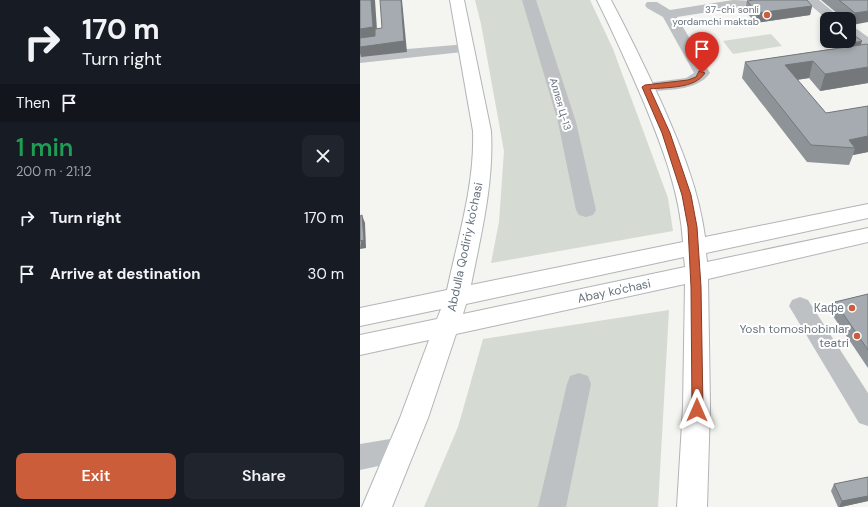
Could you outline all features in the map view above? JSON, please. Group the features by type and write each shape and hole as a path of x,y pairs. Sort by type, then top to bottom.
{"main road":[{"name":"Abdulla Qodiriy ko'chasi","path":"377,507 402,449 457,297 474,215 483,153 482,131 457,0"},
{"path":"604,0 625,41 666,133 687,195 696,273 697,410 692,507"},
{"path":"360,317 694,246 868,211"},
{"name":"Abay ko'chasi","path":"360,345 868,235"}],"street":[{"name":"Аллея Ц-13","path":"530,0 567,122 586,210"},
{"path":"811,0 826,12"},
{"path":"668,14 753,1"},
{"path":"645,87 689,82 698,78 702,73 668,14 652,5"},
{"path":"856,36 868,42"},
{"path":"360,58 467,48"},
{"path":"800,306 868,415"},
{"path":"552,507 579,384"},
{"path":"360,457 402,449"}],"shaded area":[{"path":"475,0 590,0 613,49 668,198 673,231 491,263 499,222 504,151 481,24"},
{"path":"771,34 782,46 733,54 723,41"},
{"path":"669,310 658,507 424,507 458,427 483,339"}],"building":[{"path":"360,0 371,0 373,27 360,29"},
{"path":"380,0 401,0 404,41 360,47 360,38 375,36 375,29 382,28"},
{"path":"807,0 812,6 757,13 747,1"},
{"path":"839,0 868,0 868,11 854,12"},
{"path":"856,37 862,41 856,42"},
{"path":"868,45 868,67 825,74 813,61 785,65 826,113 868,106 868,136 849,140 855,148 811,145 745,62 840,48 856,48 856,46"},
{"path":"362,215 364,240 360,241 360,216"},
{"path":"868,294 868,350 835,302"},
{"path":"868,477 868,496 842,501 834,484"}],"place":[{"name":"37-chi sonli yordamchi maktab","path":"767,15"},
{"name":"Кафе","path":"852,308"},
{"name":"Yosh tomoshobinlar teatri","path":"857,336"}],"route":[{"path":"697,410 698,346 695,263 692,227 687,195 666,133 645,87 689,82 698,78 702,73"}]}
